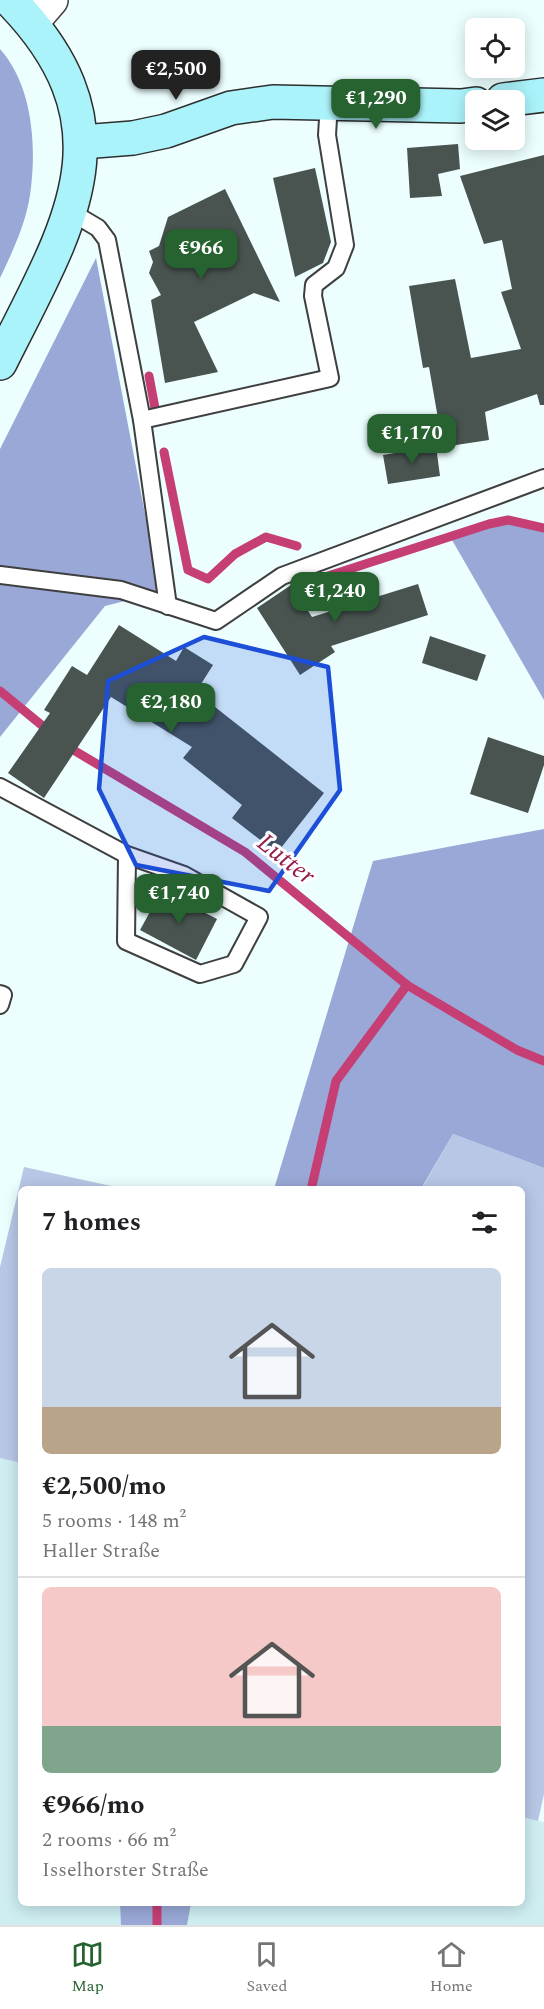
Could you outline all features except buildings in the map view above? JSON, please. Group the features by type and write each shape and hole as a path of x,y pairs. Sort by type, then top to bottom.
{"street":[{"path":"0,363 46,271 71,212 79,179 82,142 75,104 31,8"},
{"path":"525,97 544,95"},
{"path":"82,142 133,138 166,131 231,108 273,102 465,104"}],"lane":[{"path":"142,420 330,378 313,296 314,285 336,268 345,245 327,135 329,103"},
{"path":"71,212 98,228 107,240 142,420 168,606"},
{"path":"0,575 121,590 216,621 282,576 544,478"},
{"path":"0,787 127,855 184,875 259,917 234,964 200,974 126,941 127,855"},
{"path":"0,994 3,995 0,1005"}],"highlighted area":[{"path":"204,637 328,667 340,790 269,891 136,865 99,789 108,681"}],"shaded area":[{"path":"0,49 20,81 26,99 33,157 30,195 22,227 0,278"},
{"path":"96,258 160,592 105,606 0,737 0,449"},
{"path":"491,519 544,527 544,700 448,533"},
{"path":"544,829 544,1168 453,1134 423,1186 275,1186 373,861"},
{"path":"453,1134 544,1168 544,1794 538,1821 525,1818 525,1186 423,1186"},
{"path":"24,1167 111,1186 19,1186"},
{"path":"18,1192 18,1462 0,1458 0,1267"},
{"path":"0,1458 18,1462 18,1906 120,1906 121,1925 0,1925"},
{"path":"525,1818 544,1822 544,1925 187,1925 191,1906 525,1906"},
{"path":"120,1906 191,1906 187,1925 121,1925"}],"waterway":[{"path":"149,376 155,408"},
{"path":"164,452 188,570 208,579 235,554 266,537 297,546"},
{"path":"325,577 489,524 508,520 544,528"},
{"name":"Lutter","path":"0,691 50,732"},
{"name":"Lutter","path":"65,745 245,852 407,985 517,1050 544,1061"},
{"path":"312,1186 336,1081 407,985"},
{"path":"157,1906 157,1925"}]}
